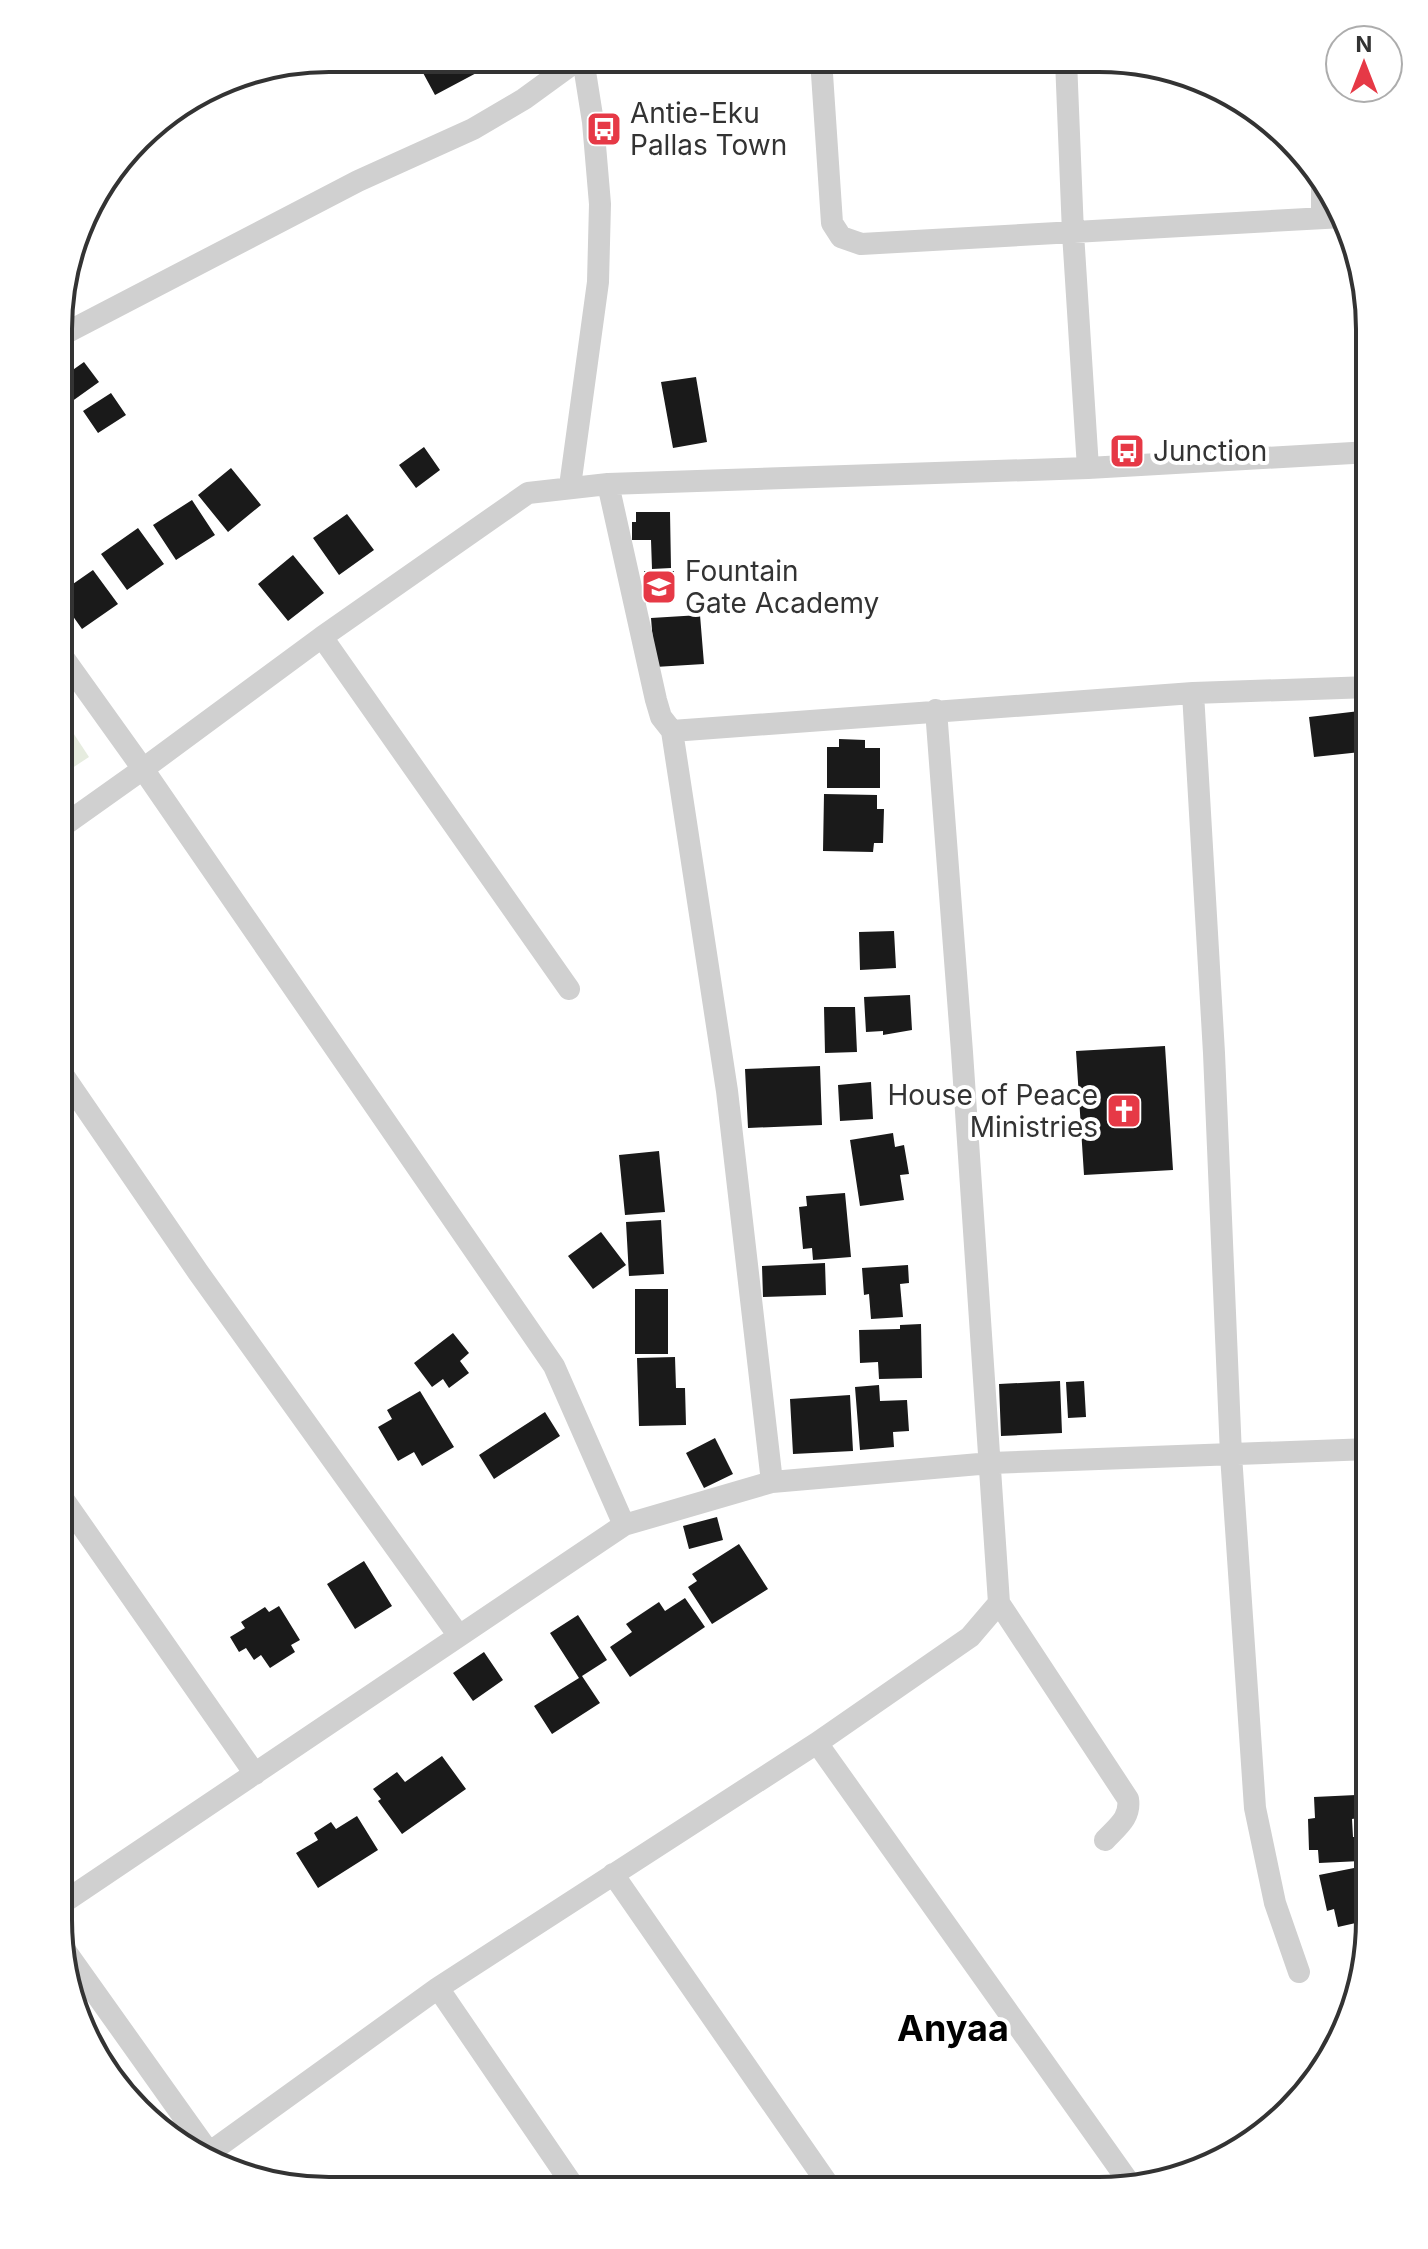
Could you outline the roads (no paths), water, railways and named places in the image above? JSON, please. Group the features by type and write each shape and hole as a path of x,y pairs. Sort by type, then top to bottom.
{"street":[{"path":"72,330 358,181 473,129 562,72"},
{"path":"570,486 598,282 600,204 593,122 583,72"},
{"path":"822,72 832,223 841,237 861,244 1330,217"},
{"path":"1066,72 1088,468"},
{"path":"72,819 322,637 528,493 608,484 1088,468 1356,453"},
{"path":"608,484 656,700 661,717 672,731 727,1091 772,1482"},
{"path":"322,637 569,989"},
{"path":"72,670 554,1366 624,1525"},
{"path":"672,731 1193,693 1356,687"},
{"path":"1193,693 1214,1053 1231,1455 1255,1808 1275,1903 1299,1972"},
{"path":"936,710 999,1603 1128,1799 1127,1818 1105,1840"},
{"path":"72,1088 198,1272 459,1636"},
{"path":"72,1897 624,1525 772,1482 991,1463 1355,1450"},
{"path":"72,1512 255,1774"},
{"path":"214,2149 438,1988 817,1743 970,1637 999,1603"},
{"path":"817,1743 1124,2176"},
{"path":"613,1874 823,2177"},
{"path":"77,1967 203,2144"},
{"path":"438,1988 567,2177"}],"place":[{"name":"Antie-Eku Pallas Town","path":"604,129"},
{"name":"Junction","path":"1127,451"},
{"name":"Fountain Gate Academy","path":"659,587"},
{"name":"House of Peace Ministries","path":"1124,1111"}],"district":[{"name":"Anyaa","path":"953,2028"}]}
